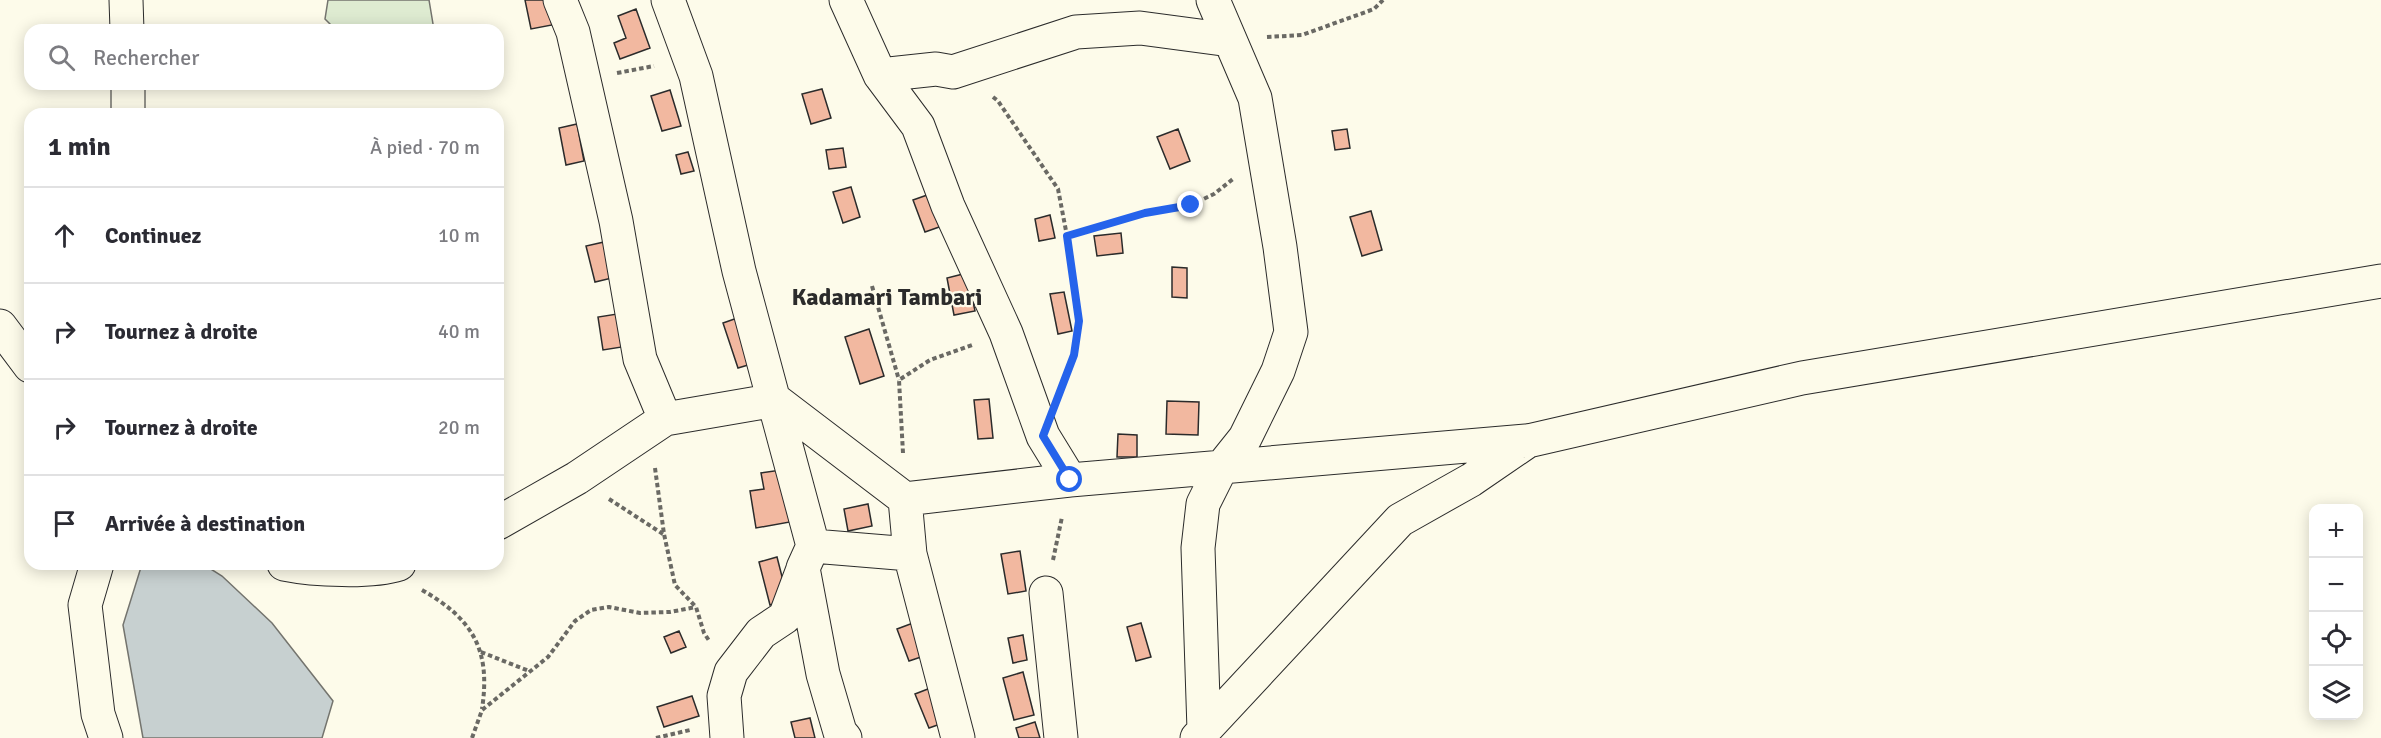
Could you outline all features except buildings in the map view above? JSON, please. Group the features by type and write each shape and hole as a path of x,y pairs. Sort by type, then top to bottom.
{"street":[{"path":"126,0 127,24"},
{"path":"560,0 573,32 616,221 640,359 665,419"},
{"path":"668,0 696,76 739,271 774,400 808,557 823,674 840,732 845,738"},
{"path":"846,0 880,75 918,126 948,206 1006,333 1043,436 1070,480"},
{"path":"1200,734 1198,548 1203,504 1221,468 1245,438 1278,371 1291,332 1280,247 1255,98 1213,0"},
{"path":"880,75 936,69 952,72 1076,32 1140,28 1230,40"},
{"path":"128,90 128,108"},
{"path":"504,520 577,478 665,419 774,400 905,499 1070,480 1528,441 1802,378 2381,281"},
{"path":"0,326 24,358"},
{"path":"1200,734 1400,520 1471,480 1528,441"},
{"path":"905,499 910,554 958,738"},
{"path":"808,557 910,554"},
{"path":"728,738 724,696 731,672 761,633 785,617 808,557"},
{"path":"95,570 85,605 99,714 106,738"},
{"path":"1046,592 1061,738"}],"path":[{"path":"1230,40 1302,35 1374,9 1383,0"},
{"path":"584,79 690,60"},
{"path":"952,72 998,101 1058,189 1079,321 1074,355 1043,436"},
{"path":"1067,236 1145,213 1191,205 1214,194 1240,173 1264,146"},
{"path":"872,286 899,380 905,499"},
{"path":"899,380 930,360 1006,333"},
{"path":"665,419 654,471 675,585 696,607 705,633 731,672"},
{"path":"577,478 664,534"},
{"path":"1046,592 1070,480"},
{"path":"396,570 446,604 467,625 481,652 485,685 482,710 472,738"},
{"path":"482,710 548,657 575,621 591,610 609,607 640,613 670,612 696,607"},
{"path":"481,652 529,671"}],"green space":[{"path":"328,0 429,0 433,24 330,24 325,19"}],"shaded area":[{"path":"140,570 212,570 222,576 272,623 333,701 322,738 143,738 123,625"}],"district":[{"name":"Kadamari Tambari","path":"887,297"}],"route":[{"path":"1070,480 1043,436 1074,355 1079,321 1067,236 1145,213 1191,205"}]}
